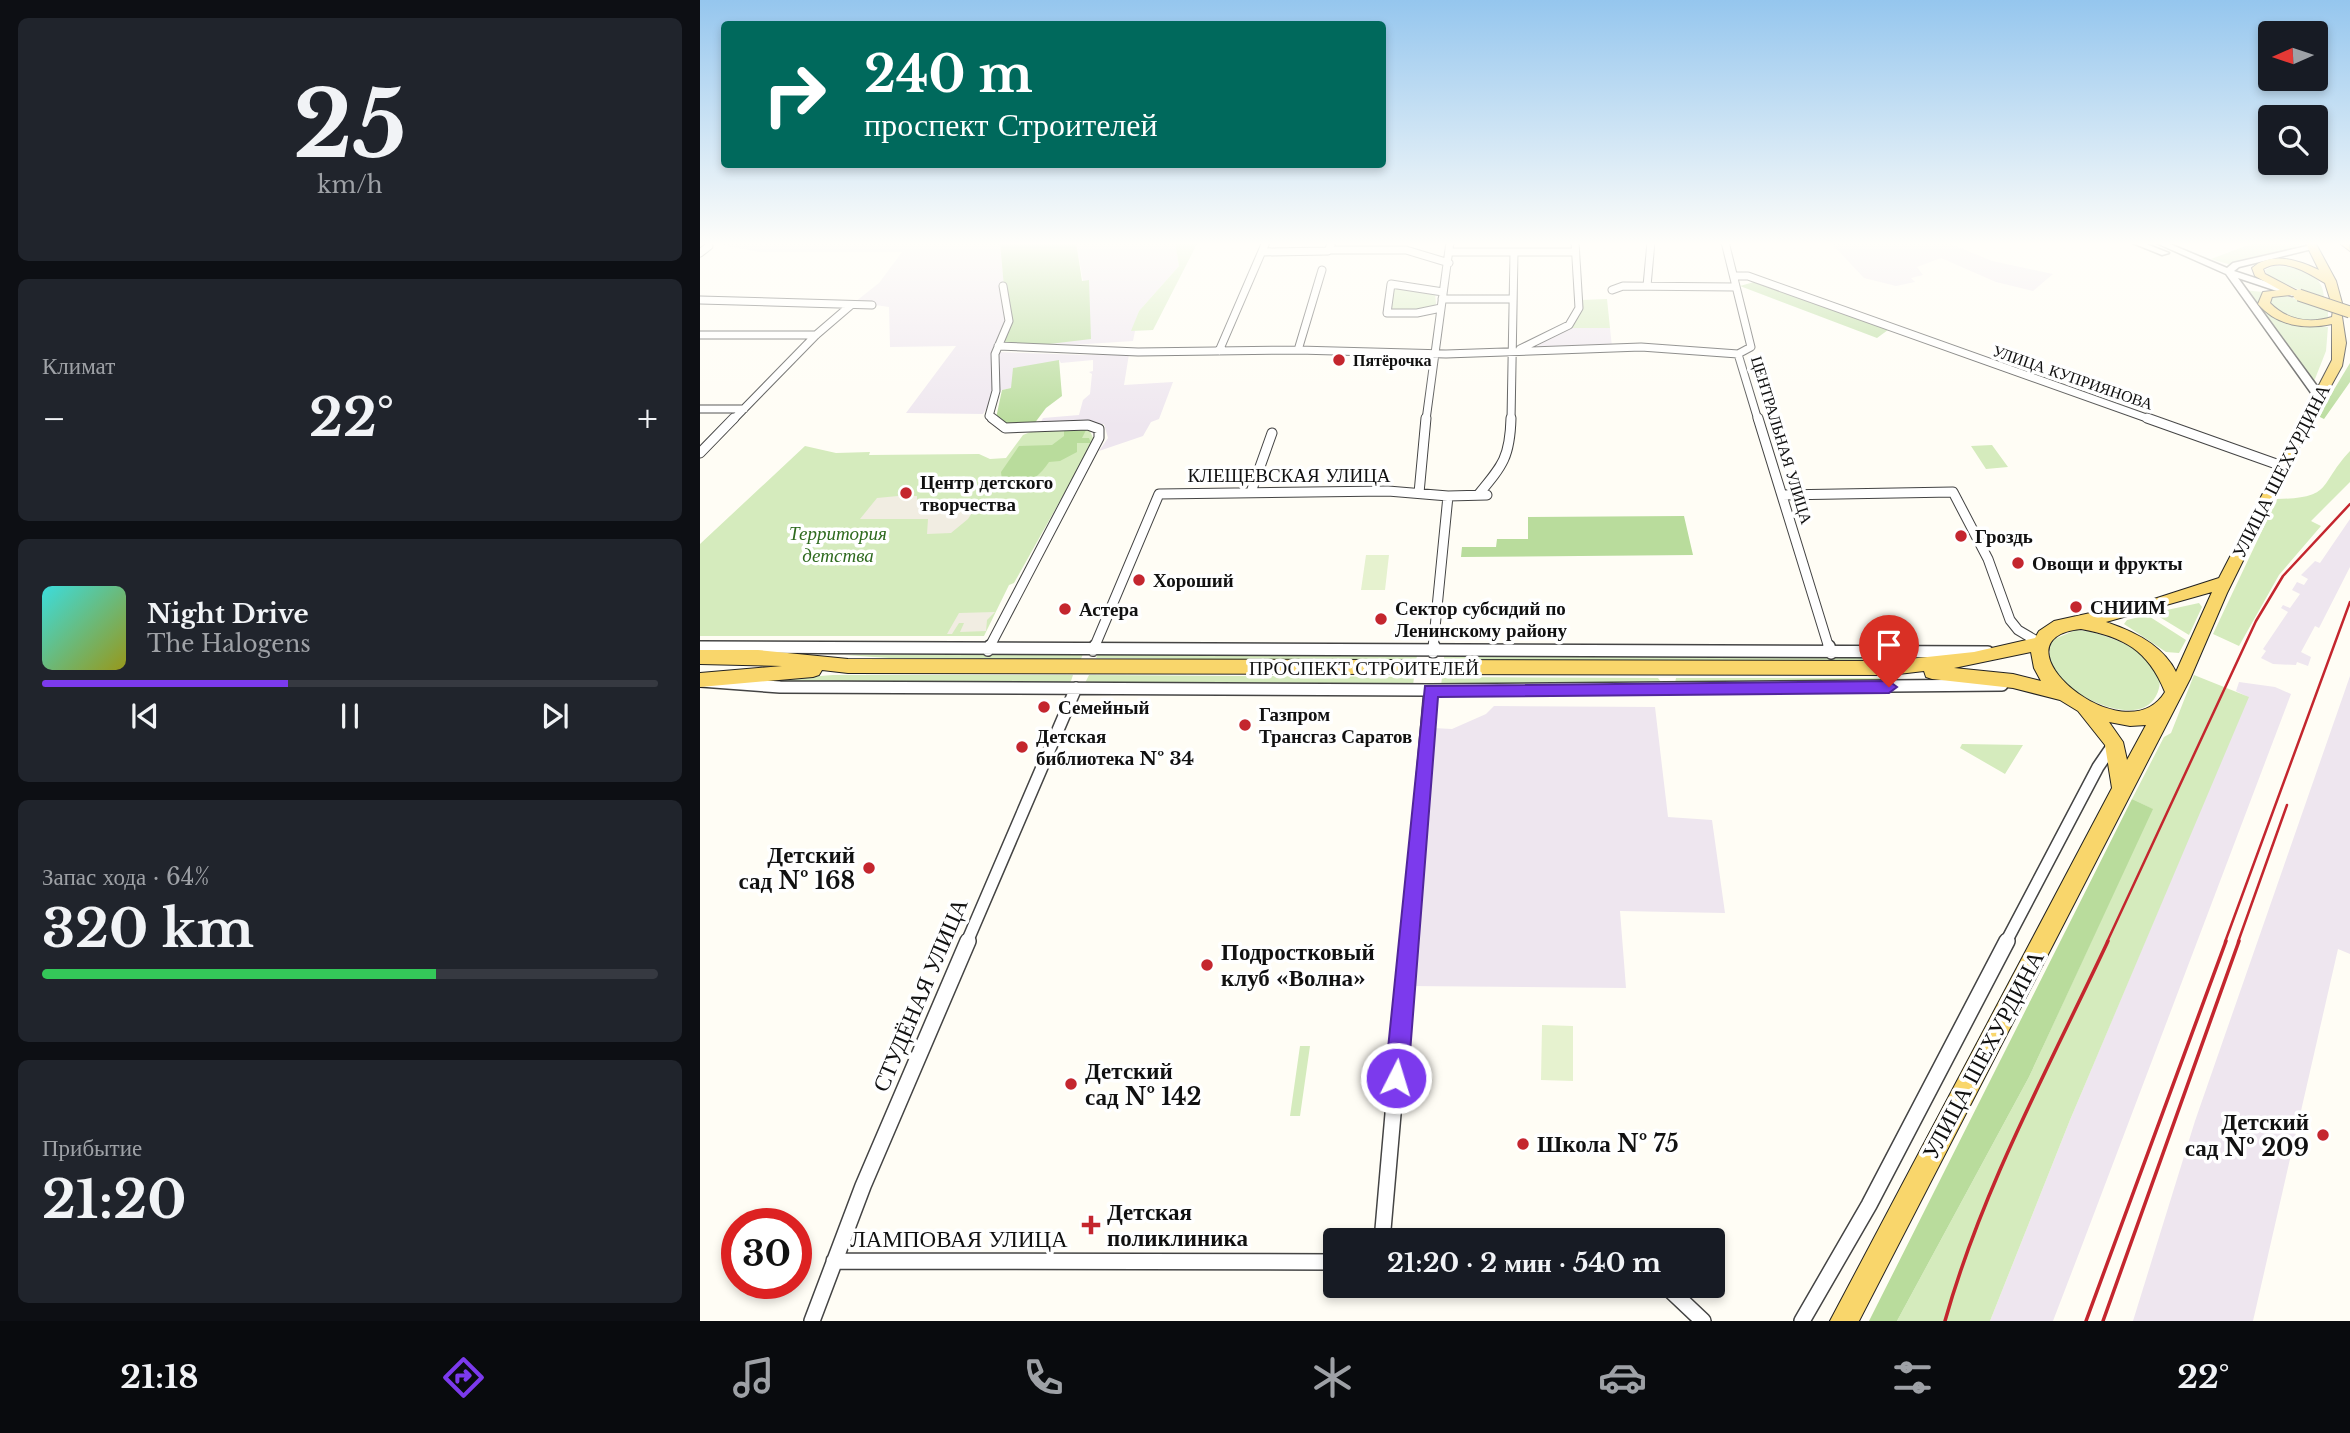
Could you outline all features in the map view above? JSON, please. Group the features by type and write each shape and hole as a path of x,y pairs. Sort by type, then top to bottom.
{"main road":[{"path":"2267,304 2273,313 2295,321 2316,324 2338,307 2350,333"},
{"path":"2325,304 2350,312"},
{"name":"УЛИЦА ШЕХУРДИНА","path":"2173,690 2223,582 2318,395 2344,357 2337,304"},
{"path":"2122,790 2115,742 2082,705 2050,680 2041,665 2040,643 2053,630 2156,604 2223,582"},
{"path":"2077,623 2107,628 2140,643 2164,666 2173,690 2163,709 2151,715 2129,718 2106,714 2082,705"},
{"name":"ПРОСПЕКТ СТРОИТЕЛЕЙ","path":"700,680 735,679 848,666 1890,668 1975,659 2018,651 2040,643"},
{"name":"ПРОСПЕКТ СТРОИТЕЛЕЙ","path":"700,657 762,651 848,666"},
{"name":"ПРОСПЕКТ СТРОИТЕЛЕЙ","path":"1890,668 2028,684 2066,694"},
{"name":"УЛИЦА ШЕХУРДИНА","path":"1844,1321 2163,709"}],"street":[{"path":"810,304 872,305"},
{"path":"988,650 1099,438 1099,429 1088,425 1005,428 989,416 996,391 994,366 998,346 1009,321 1006,304"},
{"path":"1219,351 1240,304"},
{"path":"1298,350 1311,304"},
{"path":"1388,304 1387,313 1417,313 1441,308"},
{"path":"1419,493 1433,353 1442,304"},
{"path":"1512,304 1516,351"},
{"path":"1516,351 1569,325 1579,304"},
{"name":"ЦЕНТРАЛЬНАЯ УЛИЦА","path":"1739,304 1751,347 1738,354 1831,653"},
{"name":"УЛИЦА КУПРИЯНОВА","path":"1826,304 2282,466"},
{"path":"2252,304 2318,395"},
{"path":"700,453 816,335 851,305"},
{"path":"700,335 816,335"},
{"path":"998,346 1138,352 1298,350 1433,353 1546,353 1641,348 1738,354"},
{"name":"КЛЕЩЕВСКАЯ УЛИЦА","path":"1093,650 1159,494 1251,492 1483,495 1499,472 1510,449 1516,351"},
{"path":"700,409 744,409"},
{"path":"1251,492 1272,433"},
{"path":"1782,495 1953,492 1988,559 2010,620 2018,630 2040,643"},
{"path":"1433,652 1448,496"},
{"name":"ПРОСПЕКТ СТРОИТЕЛЕЙ","path":"700,647 762,651 2018,651"},
{"path":"735,679 752,671 759,663 762,651"},
{"name":"ПРОСПЕКТ СТРОИТЕЛЕЙ","path":"700,680 780,687 1430,690 2028,684"},
{"name":"СТУДЁНАЯ УЛИЦА","path":"812,1321 834,1261 1076,688"},
{"path":"1383,1228 1430,690"},
{"path":"1802,1321 1869,1205 2098,766 2115,742"},
{"name":"ЛАМПОВАЯ УЛИЦА","path":"834,1261 1323,1262"},
{"path":"1679,1298 1703,1321"}],"shaded area":[{"path":"866,304 1005,304 1007,322 998,352 1129,354 1124,385 1173,382 1159,419 1151,422 1143,436 1099,451 1108,438 1104,424 1040,424 1043,418 1079,415 1083,400 1090,394 1092,374 1089,372 1093,371 1093,360 1061,363 1059,360 1011,388 997,391 983,414 906,413 956,346 890,347 889,307"},
{"path":"1072,304 1146,304 1139,311 1132,331 1135,331 1133,341 1041,347"},
{"path":"1566,328 1610,328 1612,347 1534,348"},
{"path":"917,496 917,503 978,503 968,519 951,533 927,534 928,519 860,519 877,498"},
{"path":"2350,519 2350,567 2319,628 2315,626 2301,652 2311,657 2308,666 2297,662 2296,665 2273,664 2261,658 2266,651 2263,649 2288,612 2281,608 2283,605 2290,608 2300,594 2292,590 2297,582 2304,585 2308,579 2301,575 2315,561 2320,563"},
{"path":"995,612 987,620 986,631 960,632 964,623 959,623 952,634 947,634 959,613"},
{"path":"2350,676 2350,954 2338,949 2253,1321 2133,1321 2195,1121"},
{"path":"2239,682 2275,687 2291,694 2053,1321 1990,1321 2070,1120 2248,697 2236,691"},
{"path":"1494,706 1655,707 1668,817 1712,820 1725,913 1620,911 1626,988 1408,986 1433,728 1452,729 1486,714"}],"green space":[{"path":"1005,304 1090,304 1091,339 1041,345 997,344 1007,322"},
{"path":"1146,304 1166,304 1153,330 1131,331 1139,311"},
{"path":"1391,304 1436,304 1427,309 1390,312"},
{"path":"1579,304 1607,304 1610,328 1566,328"},
{"path":"1786,304 1814,304 1888,330 1877,338"},
{"path":"2253,304 2260,304 2302,325 2328,327 2326,351 2313,384"},
{"path":"2311,304 2328,309 2328,317 2321,321 2306,322 2290,317 2269,305"},
{"path":"1059,360 1062,396 1046,408 1034,424 1006,425 996,418 1002,390 1011,388 1013,368"},
{"path":"2350,363 2350,382 2324,419 2318,416"},
{"path":"1064,429 1086,430 1082,438 1089,438 1091,443 1077,443 1077,452 1060,461 1049,462 1029,482 1017,488 1003,489 1001,472 1019,446 1052,445 1064,436"},
{"name":"Территория детства","path":"1089,429 1094,440 1014,583 1009,585 984,636 700,636 700,544 805,446 836,453 979,454 990,459 1006,458 1023,435 1033,431"},
{"path":"1992,445 2008,467 1986,469 1971,446"},
{"path":"2350,451 2350,482 2311,521 2321,526 2279,575 2239,646 2213,634 2277,499 2308,496 2317,492"},
{"path":"1684,516 1693,555 1461,557 1462,547 1496,547 1497,539 1528,539 1528,517"},
{"path":"1366,555 1389,555 1385,590 1361,590"},
{"path":"2199,603 2202,607 2189,635 2153,613"},
{"path":"2147,615 2186,640 2179,653 2166,652 2124,624 2127,620"},
{"path":"2076,630 2118,641 2147,658 2156,669 2160,682 2156,696 2148,705 2137,709 2110,708 2084,697 2065,683 2051,663 2050,646 2052,640"},
{"path":"1083,654 1081,659 889,658 844,655"},
{"path":"1098,654 1417,656 1416,661 1096,658"},
{"path":"1444,656 1923,656 1925,661 1444,661"},
{"path":"833,675 1073,675 1070,684 760,681"},
{"path":"1089,675 1414,677 1413,686 1085,683"},
{"path":"2194,675 2249,697 2070,1120 1990,1321 1897,1321 2029,1077 2152,809 2132,799 2164,737 2171,733"},
{"path":"1442,677 1658,678 1661,682 1441,686"},
{"path":"1676,678 1886,678 1890,682 1675,683"},
{"path":"1962,744 2023,745 2005,774 1960,748"},
{"path":"2132,799 2153,809 2029,1077 1897,1321 1869,1321"},
{"path":"1542,1025 1573,1026 1573,1081 1541,1080"},
{"path":"1300,1046 1310,1046 1300,1116 1290,1116"}],"railway":[{"path":"2107,942 2256,621 2283,576 2350,504"},
{"path":"2225,942 2350,602"},
{"path":"2238,942 2287,805"},
{"path":"1945,1321 1960,1272 1998,1175 2108,941"},
{"path":"2086,1321 2226,941"},
{"path":"2103,1321 2239,941"}],"place":[{"name":"Пятёрочка","path":"1339,360"},
{"name":"Центр детского творчества","path":"906,493"},
{"name":"Гроздь","path":"1961,536"},
{"name":"Овощи и фрукты","path":"2018,563"},
{"name":"Хороший","path":"1139,580"},
{"name":"СНИИМ","path":"2076,607"},
{"name":"Астера","path":"1065,609"},
{"name":"Сектор субсидий по Ленинскому району","path":"1381,619"},
{"name":"Семейный","path":"1044,707"},
{"name":"Газпром Трансгаз Саратов","path":"1245,725"},
{"name":"Детская библиотека № 34","path":"1022,747"},
{"name":"Детский сад № 168","path":"869,868"},
{"name":"Подростковый клуб «Волна»","path":"1207,965"},
{"name":"Детский сад № 142","path":"1071,1084"},
{"name":"Детский сад № 209","path":"2323,1135"},
{"name":"Школа № 75","path":"1523,1144"},
{"name":"Детская поликлиника","path":"1091,1225"}],"route":[{"path":"1396,1078 1430,690 1889,687"}]}
